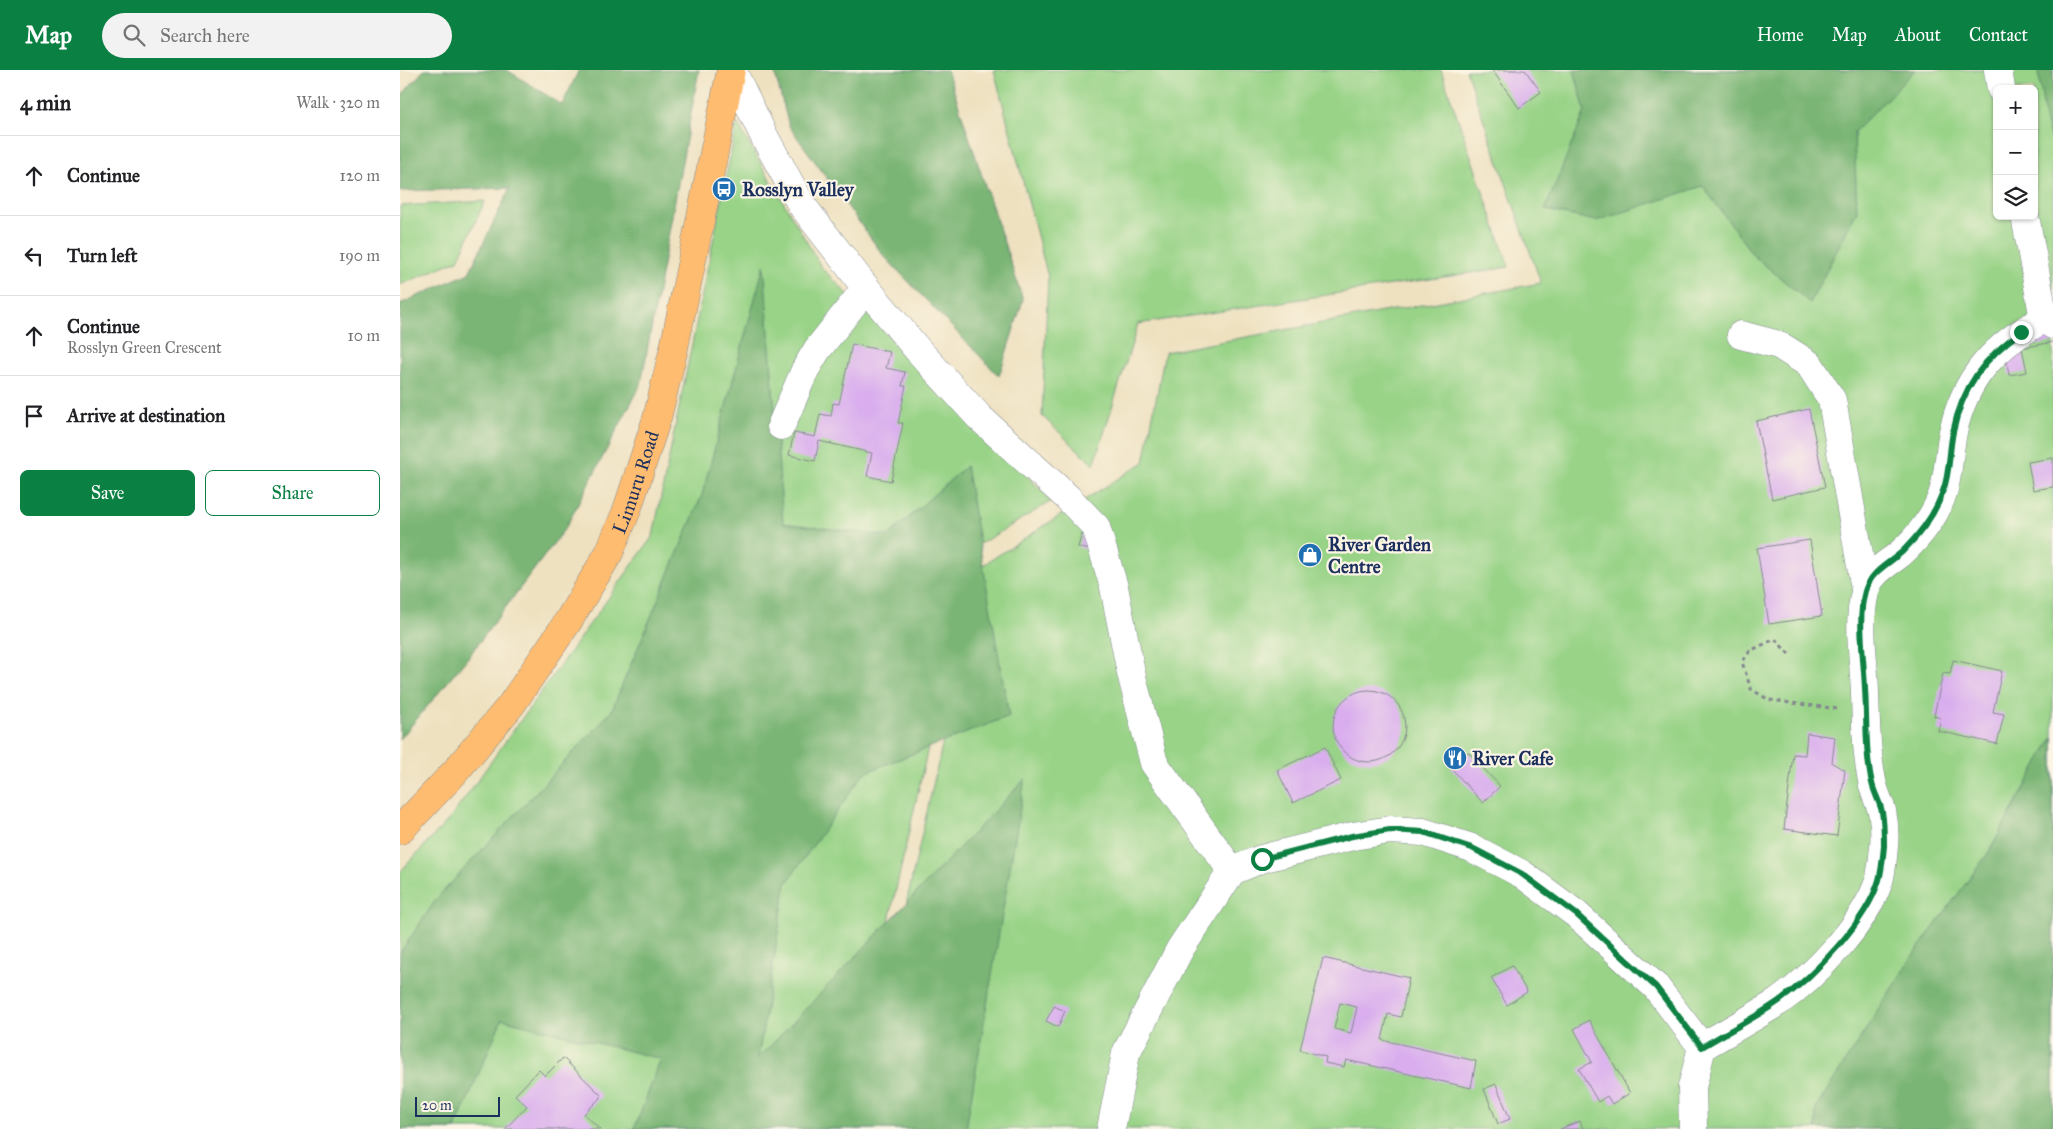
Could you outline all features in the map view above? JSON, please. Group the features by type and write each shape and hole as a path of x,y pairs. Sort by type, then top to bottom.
{"main road":[{"name":"Limuru Road","path":"400,830 454,773 511,705 567,623 609,553 627,510 657,418 674,348 731,70"}],"street":[{"path":"731,70 801,204 866,288 917,349 979,417 1068,498 1096,527 1114,587 1131,673 1154,763 1232,871"},
{"path":"1998,70 2000,85"},
{"path":"1865,590 1875,572 1901,552 1924,528 1937,508 1944,489 1953,432 1960,407 1970,384 1984,364 2004,344 2048,322 2026,220"},
{"path":"781,426 805,370 817,350 866,288"},
{"path":"1693,1129 1692,1087 1702,1047 1779,1001 1808,977 1838,946 1862,914 1879,880 1884,845 1882,811 1872,784 1867,748 1861,614 1865,590 1832,400 1809,364 1779,345 1741,335"},
{"path":"1111,1129 1126,1054 1180,949 1232,871 1262,859 1352,836 1390,830 1423,832 1472,848 1522,874 1576,914 1656,987 1702,1047"}],"path":[{"path":"1789,654 1775,639 1750,651 1742,662 1751,689 1769,700 1866,714"}],"green space":[{"path":"424,70 507,70 562,105 579,70 699,70 641,384 566,527 466,660 400,739 400,304 469,273 510,188 400,191 400,97"},
{"path":"774,70 947,70 1023,300 999,376 883,255 789,126"},
{"path":"994,70 1441,70 1509,267 1138,324 1094,465 1042,416 1048,277"},
{"path":"1466,70 2053,70 2053,1129 855,1129 983,565 1144,462 1165,352 1541,283"},
{"path":"1574,70 1915,70 1854,132 1857,211 1810,303 1753,255 1703,186 1596,221 1545,210 1585,111"},
{"path":"2038,70 2053,70 2053,145 2045,120"},
{"path":"737,123 822,268 1052,501 973,548 842,1129 400,1129 400,872 452,816 653,536"},
{"path":"485,201 458,260 400,285 400,206"},
{"path":"764,265 783,523 888,536 966,466 1009,716 864,773 786,884 758,1059 1025,779 966,1129 634,1129 661,1059 502,1019 455,1129 400,1129 400,953 438,897 611,712 702,495"},
{"path":"2053,737 2053,1129 1816,1129 1816,1108 1911,958 1989,852"}],"building":[{"path":"1492,70 1525,70 1541,92 1519,108"},
{"path":"2045,327 2053,334 2053,342 2022,348 2027,372 2009,375 2004,344"},
{"path":"852,344 890,352 886,368 905,372 902,386 906,386 898,423 903,423 891,481 867,476 872,453 819,441 815,461 789,455 794,433 815,437 820,414 831,416 833,403 839,404"},
{"path":"1809,409 1825,487 1772,499 1756,421"},
{"path":"2053,458 2053,487 2033,490 2028,462"},
{"path":"1082,534 1096,539 1093,551 1078,547"},
{"path":"1810,540 1822,616 1769,624 1757,548"},
{"path":"1953,660 2002,671 1993,712 2004,714 1997,744 1938,731 1941,718 1934,716 1943,673 1950,674"},
{"path":"1369,690 1383,693 1395,700 1402,712 1405,726 1402,740 1395,752 1383,759 1369,762 1355,759 1343,752 1336,740 1333,726 1336,712 1343,700 1355,693"},
{"path":"1807,733 1835,737 1832,763 1845,770 1837,836 1784,829 1793,754 1805,755"},
{"path":"1325,747 1341,780 1293,803 1277,770"},
{"path":"1468,752 1500,786 1483,803 1451,768"},
{"path":"1323,958 1409,978 1401,1017 1388,1014 1382,1040 1476,1061 1471,1088 1346,1060 1344,1067 1325,1063 1326,1057 1300,1050","holes":["1340,1003 1357,1007 1351,1033 1334,1029"]},
{"path":"1512,966 1527,992 1507,1005 1491,978"},
{"path":"1054,1006 1065,1011 1058,1027 1046,1021"},
{"path":"1589,1020 1630,1093 1612,1104 1607,1096 1598,1102 1579,1069 1592,1062 1574,1029"},
{"path":"563,1058 602,1096 584,1114 600,1129 505,1129 527,1106 515,1095 539,1070 545,1076"},
{"path":"1496,1084 1510,1119 1498,1124 1484,1089"},
{"path":"1580,1121 1583,1129 1560,1129"}],"place":[{"name":"Rosslyn Valley","path":"724,189"},
{"name":"River Garden Centre","path":"1310,555"},
{"name":"River Cafe","path":"1455,758"}],"route":[{"path":"1262,859 1352,836 1390,830 1423,832 1472,848 1522,874 1576,914 1656,987 1702,1047 1779,1001 1808,977 1838,946 1862,914 1879,880 1884,845 1882,811 1872,784 1867,748 1861,614 1865,590 1875,572 1901,552 1924,528 1937,508 1944,489 1953,432 1960,407 1970,384 1984,364 2004,344 2021,332"}]}
